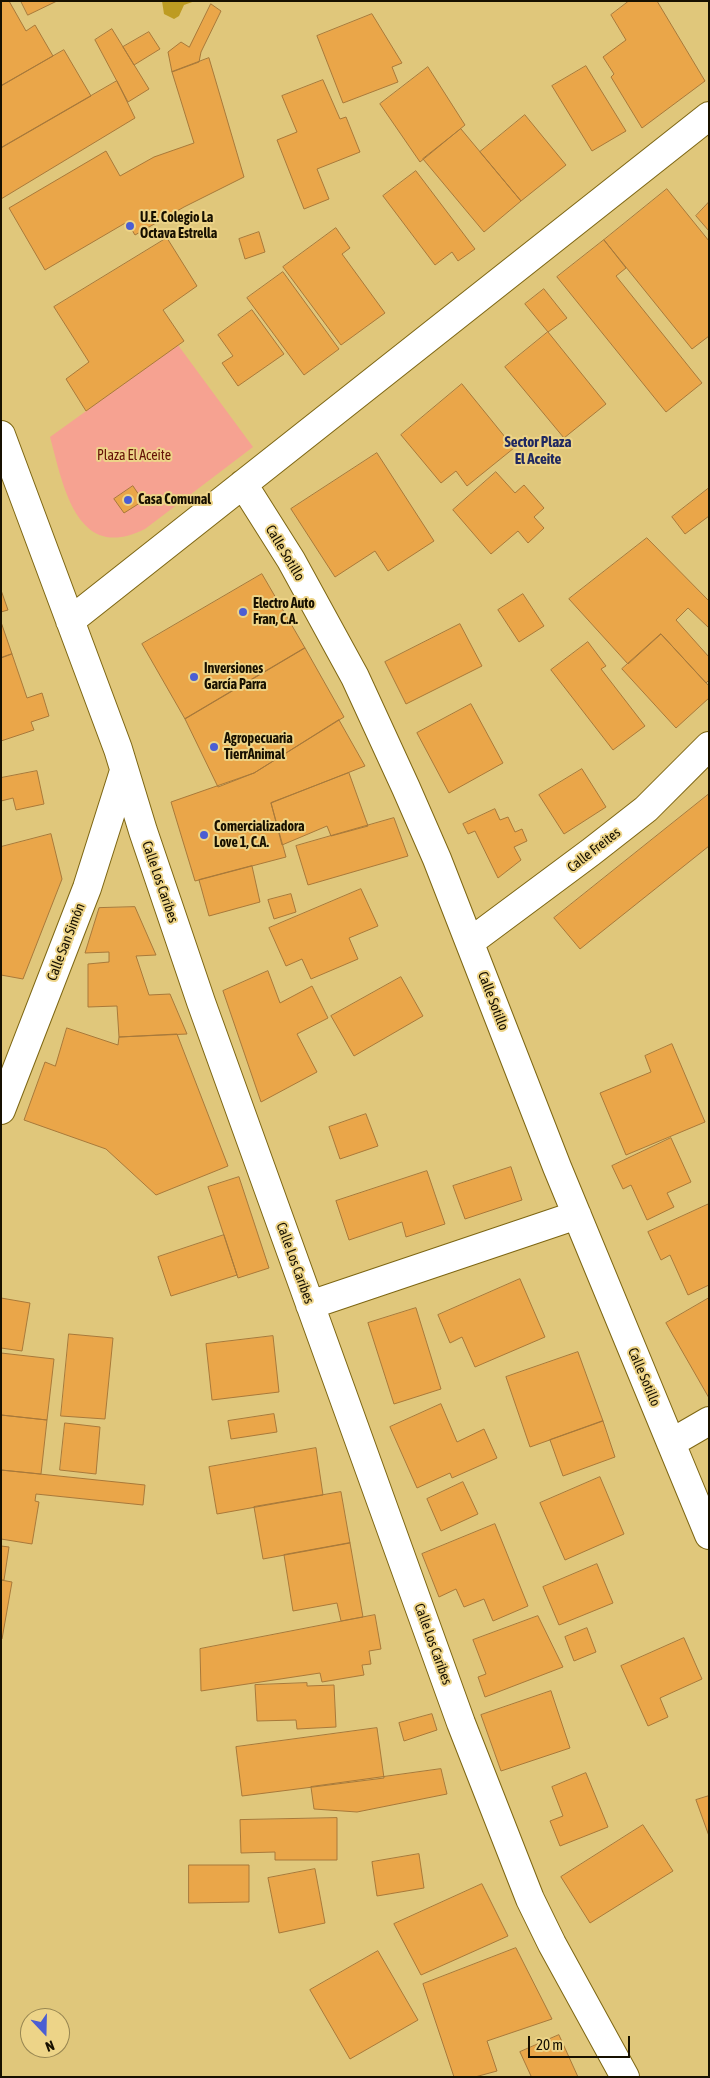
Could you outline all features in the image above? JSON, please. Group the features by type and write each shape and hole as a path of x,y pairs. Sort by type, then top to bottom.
{"street":[{"path":"70,620 709,116"},
{"name":"Calle Los Caribes","path":"1,435 124,771 201,1002 460,1722 530,1899 556,1952 625,2077"},
{"name":"Calle Sotillo","path":"243,484 291,560 355,677 433,850 577,1215 707,1525"},
{"name":"Calle Freites","path":"470,942 646,809 709,746"},
{"name":"Calle San Simón","path":"1,1110 86,888 124,771"},
{"path":"310,1305 577,1215"},
{"path":"671,1443 709,1421"}],"green space":[{"name":"Plaza El Aceite","path":"178,345 253,447 145,529 122,537 103,536 88,528 76,514 61,476 50,437"}],"shaded area":[{"path":"162,1 195,1 184,5 179,16 174,19 164,14"}],"building":[{"path":"1,1 9,1 26,31 35,25 53,56 1,86"},
{"path":"21,1 57,1 28,15"},
{"path":"629,1 657,1 705,81 642,128 611,77 614,74 603,57 626,40 611,15"},
{"path":"211,4 221,11 201,52 199,62 172,72 168,52 181,42 189,47"},
{"path":"372,14 402,63 392,67 398,82 343,103 317,36"},
{"path":"112,29 149,89 128,102 95,40"},
{"path":"149,32 160,49 134,65 123,47"},
{"path":"64,50 91,96 1,148 1,86"},
{"path":"209,58 244,177 184,207 135,235 127,222 45,270 9,208 106,151 120,176 154,157 194,143 172,72"},
{"path":"586,66 626,131 592,151 552,86"},
{"path":"428,67 465,125 420,162 380,104"},
{"path":"323,80 340,119 346,117 360,152 317,169 329,199 304,209 277,140 297,132 282,96"},
{"path":"117,81 135,118 1,199 1,148"},
{"path":"525,115 566,165 521,201 480,152"},
{"path":"461,129 521,201 484,232 423,159"},
{"path":"416,171 475,249 458,261 452,252 435,265 383,196"},
{"path":"667,189 709,241 709,336 692,349 604,240"},
{"path":"709,202 709,231 696,216"},
{"path":"336,228 350,248 342,254 385,313 341,345 283,267"},
{"path":"259,232 265,252 245,259 239,239"},
{"path":"167,238 197,286 163,310 184,341 86,411 66,379 89,362 54,307"},
{"path":"604,240 626,268 616,276 702,383 666,412 557,277"},
{"path":"283,272 339,349 304,375 247,298"},
{"path":"544,289 567,318 548,332 525,304"},
{"path":"252,310 284,354 238,386 222,363 233,356 218,335"},
{"path":"548,332 606,404 564,438 505,367"},
{"path":"462,384 514,448 467,486 456,471 441,483 401,435"},
{"path":"377,453 434,541 388,571 375,551 335,577 291,509"},
{"path":"496,472 515,493 524,485 544,508 534,517 544,528 528,543 518,531 491,554 453,510"},
{"name":"Casa Comunal","path":"133,486 143,501 124,513 114,499"},
{"path":"709,488 709,516 685,534 672,517"},
{"path":"647,538 709,601 709,628 688,608 676,620 709,657 709,680 706,683 661,634 628,664 569,599"},
{"path":"262,574 305,648 185,719 142,644"},
{"path":"1,590 8,610 1,612"},
{"path":"523,594 544,626 519,642 498,610"},
{"path":"1,622 12,654 1,658"},
{"path":"460,624 482,666 406,704 385,662"},
{"path":"661,634 709,686 709,698 676,728 622,669"},
{"path":"588,642 606,666 601,669 645,726 613,750 551,670"},
{"path":"305,648 344,717 254,773 218,787 185,719"},
{"path":"12,654 27,698 42,693 49,716 31,722 34,730 1,741 1,658"},
{"path":"471,704 503,763 449,793 417,733"},
{"path":"339,720 365,766 271,803 286,857 195,881 171,802 254,773"},
{"path":"582,769 606,807 564,834 539,795"},
{"path":"37,771 44,804 16,810 13,798 1,801 1,778"},
{"path":"349,773 368,826 331,836 327,826 282,845 271,803"},
{"path":"709,794 709,846 580,949 554,918"},
{"path":"495,809 500,820 508,817 515,832 522,829 527,841 514,847 521,860 498,878 475,831 468,834 463,824"},
{"path":"394,818 408,856 308,885 296,846"},
{"path":"51,834 62,879 23,979 1,975 1,847"},
{"path":"252,866 260,902 209,916 199,880"},
{"path":"361,889 378,926 349,938 358,959 311,979 302,959 286,966 269,928"},
{"path":"291,894 296,912 274,919 268,900"},
{"path":"135,907 156,955 136,956 149,995 170,994 187,1034 119,1037 117,1006 88,1007 88,964 109,962 109,952 85,953 99,908"},
{"path":"268,971 280,1003 312,986 328,1018 297,1034 317,1072 261,1102 223,991"},
{"path":"401,977 423,1016 354,1056 331,1016"},
{"path":"67,1028 118,1045 119,1037 177,1034 228,1166 156,1195 106,1149 24,1120 45,1062 55,1066"},
{"path":"672,1044 705,1122 626,1155 600,1093 651,1072 645,1056"},
{"path":"366,1114 378,1146 340,1159 329,1127"},
{"path":"671,1138 691,1182 667,1193 674,1207 647,1220 631,1185 623,1189 612,1166"},
{"path":"511,1167 522,1200 465,1219 453,1186"},
{"path":"427,1171 445,1224 406,1237 402,1222 349,1240 336,1201"},
{"path":"239,1177 269,1268 238,1278 208,1187"},
{"path":"709,1204 709,1285 688,1295 670,1255 661,1260 648,1232"},
{"path":"224,1235 237,1275 171,1296 158,1257"},
{"path":"520,1279 545,1337 475,1367 462,1337 450,1343 438,1315"},
{"path":"1,1298 30,1303 22,1351 1,1348"},
{"path":"709,1298 709,1398 666,1323"},
{"path":"416,1308 441,1389 394,1404 368,1323"},
{"path":"69,1334 113,1338 105,1419 61,1416"},
{"path":"273,1336 279,1392 212,1400 206,1344"},
{"path":"578,1352 603,1421 530,1447 506,1377"},
{"path":"1,1353 54,1359 47,1420 1,1415"},
{"path":"441,1404 457,1442 484,1429 497,1458 452,1478 450,1473 417,1488 390,1427"},
{"path":"274,1414 277,1432 231,1439 228,1421"},
{"path":"1,1415 47,1420 41,1474 1,1470"},
{"path":"603,1421 615,1457 563,1476 550,1440"},
{"path":"65,1423 100,1427 96,1474 60,1470"},
{"path":"316,1448 323,1495 217,1514 209,1467"},
{"path":"1,1470 145,1485 143,1505 36,1494 35,1501 39,1502 32,1544 1,1539"},
{"path":"600,1477 624,1534 565,1560 540,1503"},
{"path":"463,1482 478,1514 441,1531 427,1499"},
{"path":"341,1492 350,1543 263,1559 254,1507"},
{"path":"495,1524 528,1606 493,1621 484,1599 464,1607 456,1589 439,1597 422,1554"},
{"path":"350,1543 363,1617 341,1621 337,1603 293,1611 284,1555"},
{"path":"1,1546 9,1547 4,1580 1,1580"},
{"path":"597,1564 613,1603 559,1625 543,1587"},
{"path":"1,1580 12,1582 2,1639 1,1639"},
{"path":"375,1615 381,1649 369,1651 371,1664 362,1665 364,1675 322,1682 320,1673 201,1691 200,1649"},
{"path":"538,1616 563,1667 485,1697 478,1677 486,1674 473,1640"},
{"path":"587,1628 596,1652 574,1661 565,1637"},
{"path":"684,1638 702,1679 660,1698 668,1717 648,1726 621,1666"},
{"path":"307,1683 307,1686 334,1685 336,1727 297,1729 296,1720 257,1721 255,1685"},
{"path":"551,1691 570,1748 501,1771 481,1715"},
{"path":"432,1714 437,1730 404,1741 399,1723"},
{"path":"377,1728 384,1778 242,1796 236,1747"},
{"path":"441,1769 447,1794 357,1812 314,1809 311,1787"},
{"path":"586,1773 608,1827 560,1846 550,1821 563,1816 552,1787"},
{"path":"709,1796 709,1836 696,1800"},
{"path":"337,1818 337,1860 275,1860 275,1852 241,1853 240,1820"},
{"path":"643,1825 673,1871 590,1923 561,1877"},
{"path":"419,1854 424,1888 377,1896 372,1862"},
{"path":"189,1865 249,1865 249,1902 189,1903"},
{"path":"315,1869 325,1923 279,1933 268,1878"},
{"path":"482,1884 508,1936 421,1975 394,1924"},
{"path":"516,1948 552,2019 487,2041 497,2071 475,2077 454,2077 423,1984"},
{"path":"378,1951 418,2020 350,2059 310,1990"},
{"path":"559,2035 578,2077 529,2077 531,2076 520,2052"}],"place":[{"name":"U.E. Colegio La Octava Estrella","path":"130,226"},
{"name":"Casa Comunal","path":"128,500"},
{"name":"Electro Auto Fran, C.A.","path":"243,612"},
{"name":"Inversiones García Parra","path":"194,677"},
{"name":"Agropecuaria TierrAnimal","path":"214,747"},
{"name":"Comercializadora Love 1, C.A.","path":"204,835"}],"district":[{"name":"Sector Plaza El Aceite","path":"538,450"}]}
